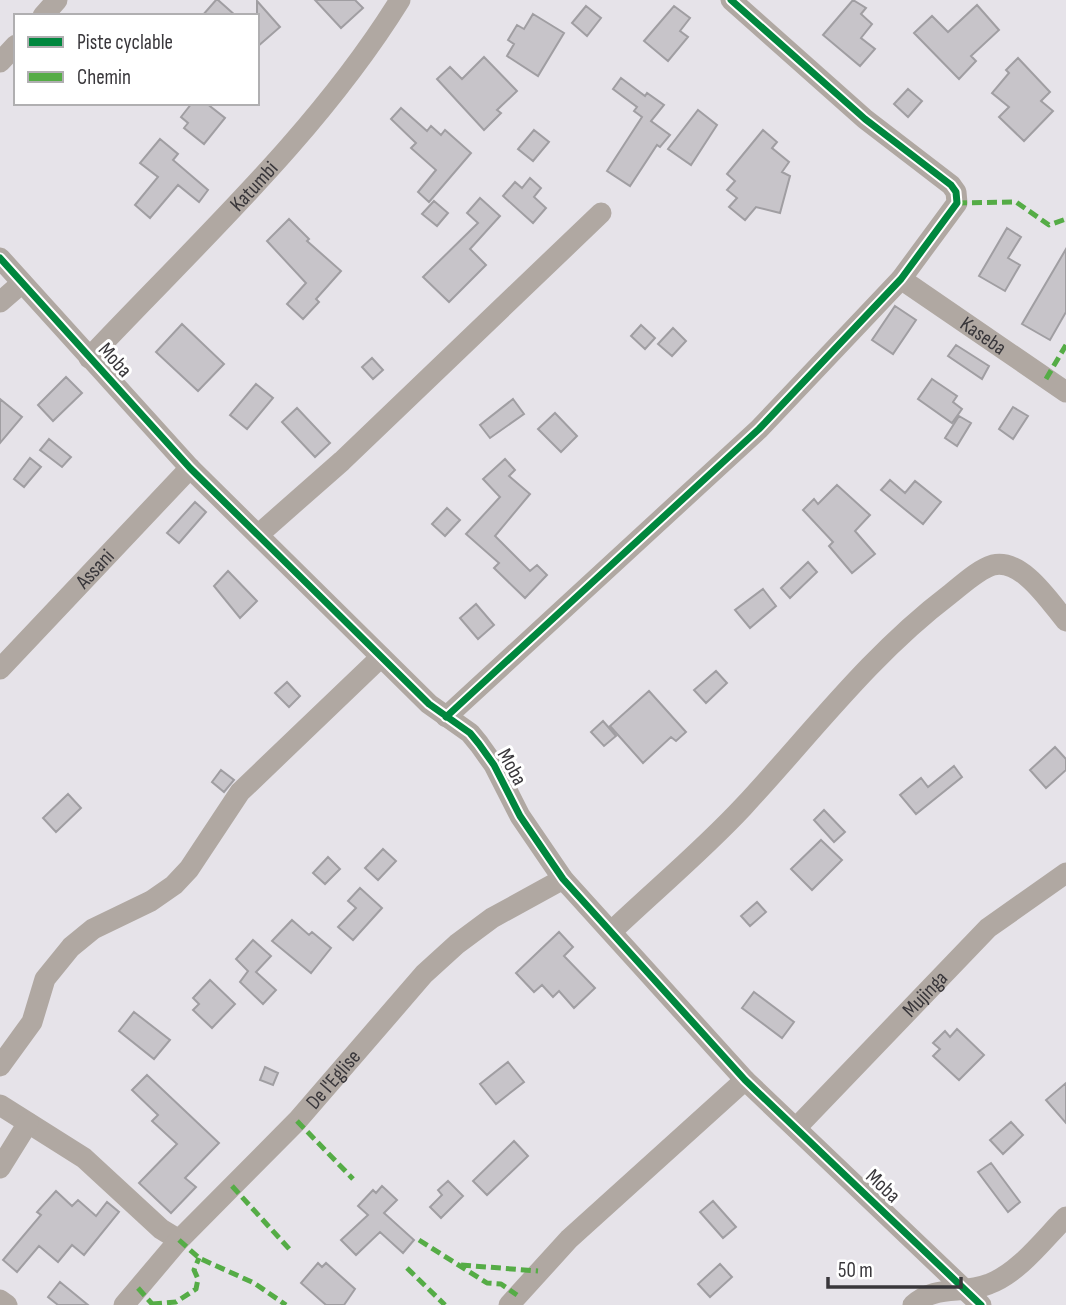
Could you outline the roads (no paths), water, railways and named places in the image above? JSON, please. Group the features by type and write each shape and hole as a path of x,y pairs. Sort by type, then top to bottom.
{"street":[{"path":"45,14 57,0"},
{"name":"Katumbi","path":"89,358 309,123 400,0"},
{"path":"446,717 759,429 901,279 957,203 956,192 865,119 731,0"},
{"path":"0,62 14,47"},
{"path":"259,534 342,461 601,213"},
{"name":"Moba","path":"0,258 190,468 381,657 479,744 520,816 563,879 745,1080 974,1298"},
{"name":"Kaseba","path":"901,279 1066,392"},
{"path":"0,303 22,283"},
{"name":"Assani","path":"0,669 190,468"},
{"path":"612,931 741,809 849,688 915,621 975,575 993,565 1007,565 1022,573 1066,621"},
{"path":"0,1066 32,1022 45,979 71,947 93,929 151,901 174,885 189,869 240,792 381,657"},
{"name":"Mujinga","path":"796,1128 988,928 1066,873"},
{"name":"De l'Eglise","path":"124,1305 179,1240 297,1121 424,974 457,944 492,918 563,879"},
{"path":"509,1305 569,1239 745,1080"},
{"path":"0,1105 84,1157 161,1228 179,1240"},
{"path":"0,1168 28,1124"},
{"path":"914,1305 933,1291 974,1298 1000,1279 1066,1217"},
{"path":"0,1300 6,1305"}]}
